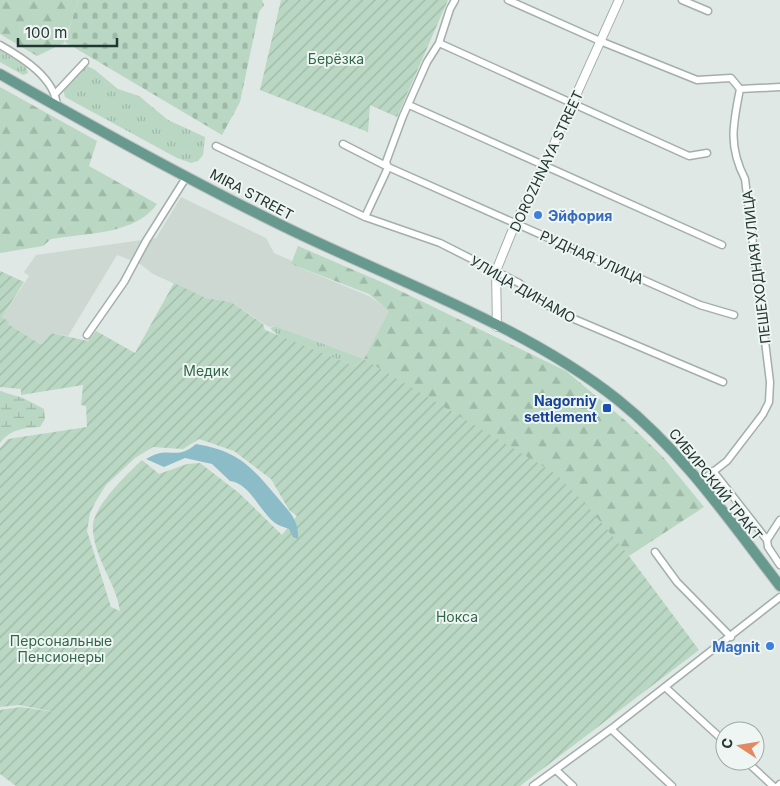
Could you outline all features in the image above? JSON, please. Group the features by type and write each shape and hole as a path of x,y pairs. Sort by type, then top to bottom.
{"main road":[{"name":"MIRA STREET","path":"0,74 284,227 497,326"},
{"name":"СИБИРСКИЙ ТРАКТ","path":"497,326 577,370 615,398 662,439 700,482 780,586"}],"street":[{"path":"364,217 388,167 386,162 427,62 439,43 450,9 455,0"},
{"path":"508,0 600,41 697,80 730,78 740,89 780,87"},
{"name":"DOROZHNAYA STREET","path":"497,326 496,271 515,224 545,164 619,0"},
{"path":"682,0 708,11"},
{"path":"439,43 689,156 707,153"},
{"path":"0,46 29,64 56,93 57,106"},
{"path":"56,93 86,62"},
{"name":"ПЕШЕХОДНАЯ УЛИЦА","path":"700,482 728,461 769,402 770,382 745,179 735,159 734,121 740,89"},
{"path":"409,105 545,164 722,245"},
{"name":"РУДНАЯ УЛИЦА","path":"343,144 388,167 700,305 734,315"},
{"name":"УЛИЦА ДИНАМО","path":"216,146 364,217 440,243 519,283 547,305 567,316 722,382"},
{"path":"87,335 124,282 146,241 187,176"},
{"path":"713,471 767,540 768,547 780,565"},
{"path":"767,540 780,520"},
{"path":"655,552 677,582 731,636"},
{"path":"533,786 611,730 780,597"},
{"path":"666,687 715,733"},
{"path":"611,730 672,786"},
{"path":"556,770 573,786"},
{"path":"757,771 774,786"}],"shaded area":[{"path":"181,197 266,238 274,253 292,261 291,264 369,296 390,311 364,359 275,326 269,327 231,302 206,298 153,274 140,264 117,255 68,336 51,333 40,344 8,324 2,317 29,276 24,272 36,255 156,238"}],"green space":[{"path":"0,0 78,0 64,43 37,56 0,34"},
{"path":"78,0 262,0 264,5 259,12 240,102 222,135 65,42"},
{"name":"Берёзка","path":"281,0 448,0 397,117 370,105 368,132 260,90"},
{"path":"0,50 26,66 28,73 23,75 0,62"},
{"path":"83,64 95,70 118,89 139,96 168,120 205,137 203,155 198,161 191,163 177,158 65,97 62,85 71,72"},
{"path":"0,87 97,141 89,166 157,204 148,214 136,222 123,227 51,239 43,246 0,253"},
{"path":"298,246 386,284 566,371 627,422 663,457 704,507 629,556 556,482 364,359 389,311 369,294 291,264"},
{"name":"Нокса","path":"0,271 24,282 2,317 9,322 8,324 40,344 51,333 88,341 96,331 135,353 174,283 206,298 231,302 263,324 265,330 354,366 364,359 556,474 590,509 629,556 699,650 520,786 16,786 0,774 0,710 21,707 55,712 19,705 0,707 0,448 8,439 87,427 86,406 81,405 83,385 21,395 21,389 0,387","holes":["199,439 234,451 271,479 289,510 297,516 282,535 239,493 200,463 187,464 159,474 142,460 106,499 95,516 93,524 97,550 116,596 120,611 111,607 87,531 90,513 106,485 135,458 153,447 183,449"]},
{"path":"275,326 364,359 354,366 280,337 270,328"},
{"path":"0,391 23,398 44,409 45,419 40,427 13,432 0,443"}],"water":[{"path":"196,444 223,451 251,468 292,516 297,526 298,539 293,537 289,529 277,524 270,518 249,492 237,483 230,481 212,464 185,458 164,467 146,459 161,453 183,452"}],"place":[{"name":"Эйфория","path":"538,215"},
{"name":"Nagorniy settlement","path":"607,408"},
{"name":"Magnit","path":"770,646"}],"park label":[{"name":"Медик","path":"206,370"},
{"name":"Персональные Пенсионеры","path":"61,648"}]}
